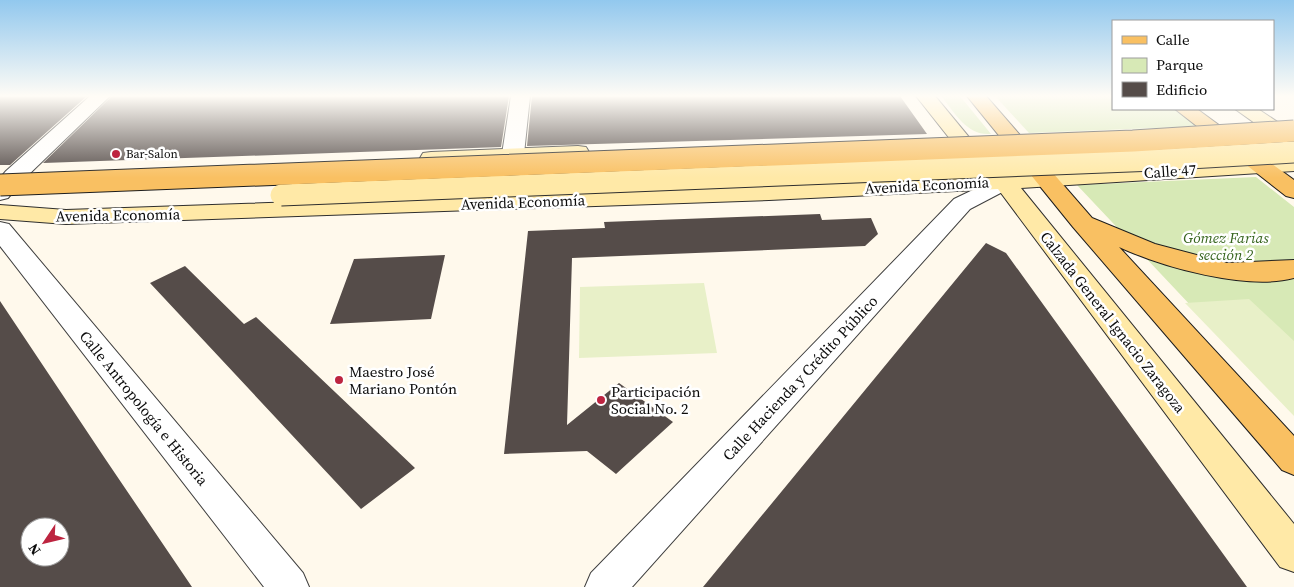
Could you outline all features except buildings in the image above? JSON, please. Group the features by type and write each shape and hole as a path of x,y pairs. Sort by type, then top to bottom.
{"main road":[{"name":"Calzada General Ignacio Zaragoza","path":"947,123 961,140 1004,182 1294,554"},
{"path":"1000,123 1082,222 1294,460"},
{"path":"1204,123 1294,191"},
{"path":"5,179 513,154 1014,139 1211,129 1275,123"},
{"path":"1267,124 1294,142"},
{"path":"5,179 1133,141 1294,131"},
{"path":"856,144 885,155 897,165 900,174 884,187"},
{"path":"0,211 281,195 1155,160 1294,152"},
{"name":"Calle 47","path":"1046,179 1294,164"},
{"name":"Avenida Economía","path":"0,211 76,217 884,187 1046,179"},
{"path":"1082,222 1146,250 1227,272 1288,271 1294,268"}],"street":[{"path":"0,193 5,179 69,123"},
{"path":"513,154 517,123"},
{"name":"Calle Hacienda y Crédito Público","path":"605,587 962,204 1004,182"},
{"name":"Calle Antropología e Historia","path":"0,229 289,587"}],"green space":[{"path":"964,123 982,123 991,134 983,134"},
{"path":"1020,123 1201,123 1205,126 1029,133"},
{"name":"Gómez Farias sección 2","path":"1256,177 1294,207 1294,415 1077,185"},
{"path":"704,283 717,353 579,358 580,287"},
{"path":"1249,299 1294,341 1294,416 1185,303"}],"place":[{"name":"Bar-Salon","path":"116,154"},
{"name":"Maestro José Mariano Pontón","path":"339,380"},
{"name":"Participación Social No. 2","path":"601,400"}]}
